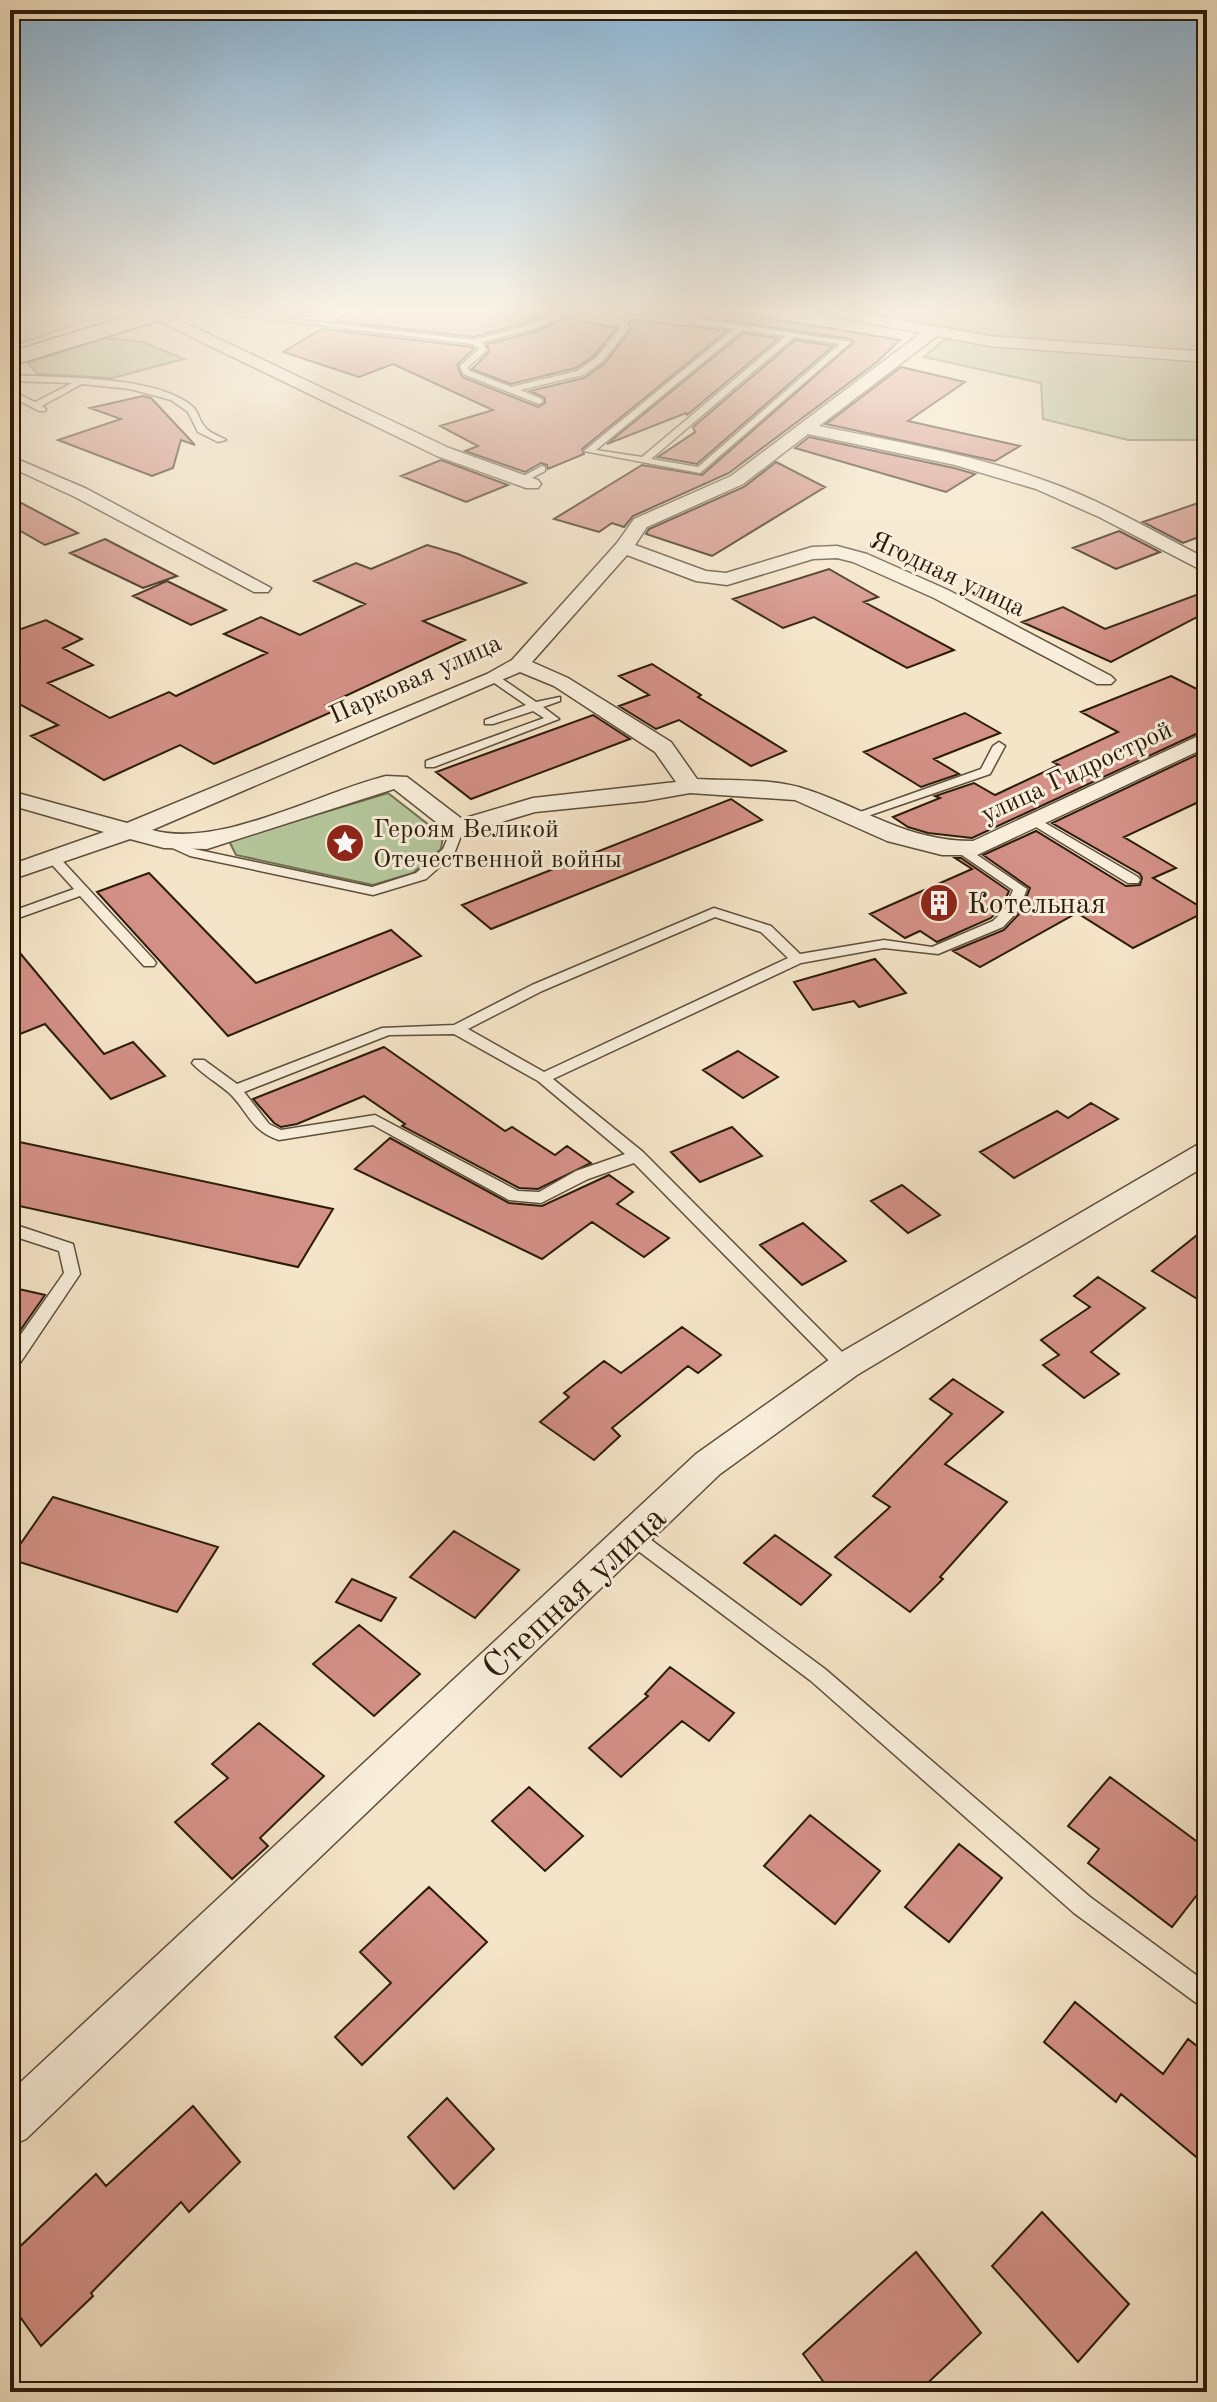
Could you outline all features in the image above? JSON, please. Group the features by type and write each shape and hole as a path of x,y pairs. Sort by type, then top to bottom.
{"street":[{"path":"383,422 443,452 532,478"},
{"name":"Парковая улица","path":"10,873 132,830 494,678 519,664 624,547 640,523 737,480 817,422"},
{"path":"808,429 954,461 1040,484 1207,567"},
{"path":"10,461 81,493 261,588"},
{"name":"Ягодная улица","path":"624,547 703,577 727,579 812,553 848,555 941,594 1104,680"},
{"path":"519,664 561,682 663,747 690,786"},
{"name":"улица Гидрострой","path":"458,828 533,805 645,794 690,786 799,794 895,836 942,848 977,848 1207,739"},
{"path":"10,798 164,841 207,842 386,783 399,782 458,828"},
{"name":"Степная улица","path":"10,2123 708,1464 845,1366 1207,1152"}],"lane":[{"path":"198,422 201,430 221,440"},
{"path":"624,422 589,451 700,470 755,422"},
{"path":"643,461 689,422"},
{"path":"430,764 553,719 494,678"},
{"path":"489,722 556,699"},
{"path":"855,816 986,771 999,746"},
{"path":"1035,821 1133,880"},
{"path":"164,841 190,852 373,891 421,876 449,851 458,828"},
{"path":"543,1078 797,959 884,944 933,951 998,924 1011,911 1020,889 961,848"},
{"path":"51,857 149,963"},
{"path":"10,917 82,891"},
{"path":"235,1090 387,1031 457,1029 537,988 714,912 766,929 797,959"},
{"path":"457,1029 543,1078 637,1156 845,1366"},
{"path":"199,1063 235,1090 264,1128 279,1135 375,1120 515,1196 541,1198 582,1175 637,1156"},
{"path":"10,1229 67,1248 72,1274 10,1364"},
{"path":"632,1536 818,1675 1082,1905 1207,1997"}],"green space":[{"path":"1056,422 1207,422 1207,440 1128,440"},
{"path":"388,793 443,836 441,849 413,873 373,885 236,855 229,841"}],"building":[{"path":"112,422 174,422 195,445 181,440 173,468 152,476 58,440"},
{"path":"453,422 615,422 582,449 584,454 548,469 541,463 525,472 465,451 478,446 440,426"},
{"path":"634,422 663,422 607,444"},
{"path":"699,422 745,422 697,464 658,457 695,432 693,427"},
{"path":"762,422 797,422 729,473 633,516 624,527 612,523 599,532 554,519 642,465 702,475"},
{"path":"913,422 1020,446 995,461 826,424"},
{"path":"809,437 975,474 946,492 795,448"},
{"path":"441,460 508,485 466,502 401,476"},
{"path":"776,462 825,487 712,556 646,534 649,529 744,487"},
{"path":"10,497 78,533 45,545 10,525"},
{"path":"1207,500 1207,534 1183,543 1143,522"},
{"path":"1119,531 1160,552 1116,569 1073,548"},
{"path":"105,539 177,576 143,588 70,553"},
{"path":"427,545 458,554 526,583 423,621 465,640 326,705 336,710 214,764 180,745 104,780 31,736 58,725 10,699 10,633 46,620 82,639 63,648 93,665 48,683 110,718 169,692 176,696 267,653 224,634 261,617 300,635 365,604 314,581 356,563 371,569"},
{"path":"829,569 878,597 864,602 954,650 907,668 814,617 783,628 733,599"},
{"path":"167,581 226,610 191,625 133,596"},
{"path":"1207,591 1207,612 1111,662 1022,622 1063,607 1105,629"},
{"path":"652,664 701,695 698,697 786,751 751,766 679,720 656,729 619,706 649,695 619,676"},
{"path":"1171,676 1207,694 1207,729 972,838 928,833 908,827 893,817 940,798 935,796 974,783 995,795 1059,765 1053,762 1118,732 1081,712"},
{"path":"965,713 1000,733 934,759 959,774 921,787 864,752"},
{"path":"593,715 630,739 471,799 436,772"},
{"path":"1207,750 1207,798 1124,837 1176,868 1153,878 1207,911 1133,948 1077,913 980,967 953,951 1004,930 1020,913 1030,888 983,855 1036,831 1126,886 1140,885 1140,874 1052,823"},
{"path":"731,799 762,820 491,929 462,905"},
{"name":"Котельная","path":"955,858 961,858 1009,891 1002,907 991,918 937,942 920,931 905,938 870,914 972,869"},
{"path":"149,873 256,983 391,930 421,956 228,1036 97,892"},
{"path":"10,941 104,1054 133,1042 165,1076 111,1099 45,1024 10,1038"},
{"path":"875,959 906,993 859,1007 854,1001 813,1010 794,982"},
{"path":"384,1047 505,1131 512,1127 555,1155 567,1146 591,1163 538,1189 519,1188 402,1126 405,1124 364,1096 297,1124 281,1127 253,1099"},
{"path":"738,1051 778,1077 743,1098 703,1070"},
{"path":"1091,1103 1118,1119 1014,1178 980,1152 1057,1111 1068,1118"},
{"path":"732,1127 762,1156 700,1182 671,1152"},
{"path":"390,1138 509,1203 542,1206 609,1175 633,1192 617,1204 669,1238 644,1257 592,1222 542,1259 355,1169"},
{"path":"10,1140 333,1209 298,1267 10,1204"},
{"path":"902,1185 940,1215 908,1233 871,1201"},
{"path":"803,1223 846,1261 802,1285 760,1245"},
{"path":"1207,1227 1207,1305 1152,1271"},
{"path":"1098,1277 1145,1308 1091,1352 1119,1374 1084,1398 1043,1365 1059,1355 1041,1340 1090,1307 1074,1296"},
{"path":"10,1287 45,1295 10,1345"},
{"path":"682,1327 721,1355 698,1373 688,1366 612,1428 620,1436 594,1460 540,1422 569,1397 564,1393 604,1361 621,1373"},
{"path":"953,1379 1003,1412 945,1464 1007,1502 940,1577 943,1579 910,1612 835,1557 890,1507 873,1496 952,1414 930,1399"},
{"path":"53,1497 218,1547 177,1612 10,1559"},
{"path":"454,1531 519,1570 475,1618 410,1577"},
{"path":"775,1535 831,1575 801,1605 744,1563"},
{"path":"352,1579 396,1598 381,1621 336,1602"},
{"path":"359,1625 420,1674 374,1716 313,1664"},
{"path":"670,1667 734,1713 709,1741 682,1721 621,1777 589,1748 648,1696 645,1694"},
{"path":"259,1723 324,1776 260,1838 268,1846 232,1879 175,1822 228,1778 212,1764"},
{"path":"1110,1777 1207,1849 1207,1882 1172,1927 1088,1863 1099,1849 1068,1826"},
{"path":"529,1787 583,1836 545,1871 492,1821"},
{"path":"810,1815 880,1871 835,1924 764,1866"},
{"path":"959,1844 1002,1878 949,1942 905,1907"},
{"path":"429,1887 487,1942 362,2065 335,2037 391,1983 360,1952"},
{"path":"1075,2002 1163,2074 1188,2039 1207,2054 1207,2166 1121,2094 1116,2102 1044,2042"},
{"path":"447,2098 494,2149 454,2189 408,2137"},
{"path":"193,2106 240,2162 189,2212 181,2202 91,2293 93,2296 41,2346 10,2303 10,2256 96,2174 106,2186"},
{"path":"1042,2212 1129,2304 1078,2362 992,2266"},
{"path":"916,2252 981,2333 918,2392 831,2392 803,2354"}],"place":[{"name":"Героям Великой Отечественной войны","path":"345,843"},
{"name":"Котельная","path":"939,903"}]}
